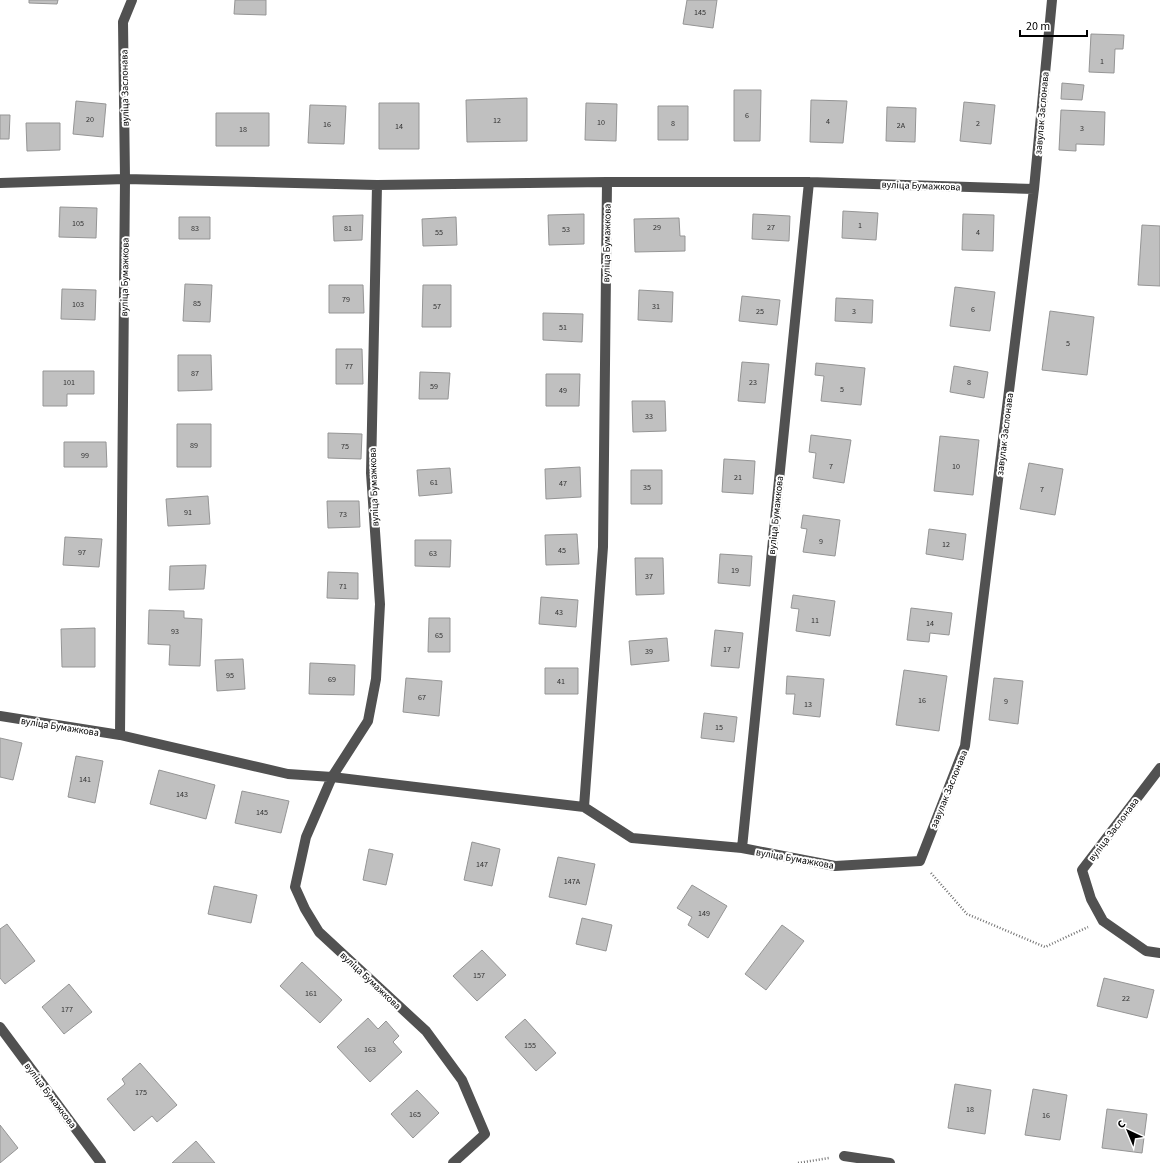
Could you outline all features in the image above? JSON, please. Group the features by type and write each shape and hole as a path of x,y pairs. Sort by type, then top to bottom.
{"street":[{"name":"вуліца Заслонава","path":"125,178 123,22 132,0"},
{"name":"завулак Заслонава","path":"920,861 965,746 1034,189 1052,0"},
{"name":"вуліца Бумажкова","path":"120,735 125,178"},
{"name":"вуліца Бумажкова","path":"0,183 125,178 377,185 607,182 809,182 1034,189"},
{"name":"вуліца Бумажкова","path":"584,807 603,547 607,182"},
{"name":"вуліца Бумажкова","path":"742,848 809,182"},
{"name":"вуліца Бумажкова","path":"377,185 371,473 380,604 376,679 368,721 332,777 306,837 295,886 305,909 319,932 426,1031 462,1080 485,1134 454,1163"},
{"name":"вуліца Бумажкова","path":"0,716 120,735 288,774 332,777 584,807 632,838 742,848 835,866 920,861"},
{"name":"вуліца Заслонава","path":"1160,768 1082,870 1091,899 1102,920 1146,951 1160,953"},
{"name":"вуліца Бумажкова","path":"0,1027 101,1163"},
{"path":"844,1156 890,1163"}],"path":[{"path":"920,861 967,914 1045,947 1102,920"},
{"path":"798,1163 844,1156"}],"building":[{"path":"29,0 58,0 57,4 29,3"},
{"path":"235,0 266,0 266,15 234,14"},
{"path":"687,0 717,0 713,28 683,24"},
{"path":"1091,34 1124,35 1123,49 1115,49 1114,73 1089,72"},
{"path":"1062,83 1084,85 1082,100 1061,99"},
{"path":"734,90 761,90 760,141 734,141"},
{"path":"527,98 527,141 467,142 466,100"},
{"path":"811,100 847,101 843,143 810,142"},
{"path":"76,101 106,104 103,137 73,134"},
{"path":"964,102 995,105 991,144 960,141"},
{"path":"379,103 419,103 419,149 379,149"},
{"path":"586,103 617,104 616,141 585,140"},
{"path":"310,105 346,106 344,144 308,143"},
{"path":"658,106 688,106 688,140 658,140"},
{"path":"887,107 916,108 915,142 886,141"},
{"path":"1061,110 1105,112 1104,145 1076,144 1076,151 1059,150"},
{"path":"216,113 269,113 269,146 216,146"},
{"path":"0,115 10,115 9,139 0,139"},
{"path":"26,123 60,123 60,150 27,151"},
{"path":"60,207 97,208 96,238 59,237"},
{"path":"843,211 878,213 876,240 842,238"},
{"path":"584,214 584,244 549,245 548,215"},
{"path":"753,214 790,216 789,241 752,239"},
{"path":"963,214 994,215 993,251 962,250"},
{"path":"363,215 362,240 334,241 333,216"},
{"path":"179,217 210,217 210,239 179,239"},
{"path":"456,217 457,245 423,246 422,219"},
{"path":"679,218 680,236 685,236 685,251 635,252 634,219"},
{"path":"1142,225 1160,226 1160,286 1138,285"},
{"path":"185,284 212,285 210,322 183,321"},
{"path":"329,285 363,285 364,313 329,313"},
{"path":"423,285 451,285 451,327 422,327"},
{"path":"955,287 995,292 990,331 950,326"},
{"path":"62,289 96,290 95,320 61,319"},
{"path":"639,290 673,292 672,322 638,320"},
{"path":"742,296 780,300 777,325 739,321"},
{"path":"836,298 873,300 872,323 835,321"},
{"path":"1050,311 1094,317 1087,375 1042,370"},
{"path":"543,313 583,314 582,342 543,340"},
{"path":"336,349 362,349 363,384 336,384"},
{"path":"178,355 211,355 212,390 178,391"},
{"path":"742,362 769,364 765,403 738,401"},
{"path":"816,363 865,368 861,405 821,401 824,376 815,375"},
{"path":"954,366 988,372 984,398 950,392"},
{"path":"43,371 94,371 94,394 67,394 67,406 43,406"},
{"path":"420,372 450,373 448,399 419,399"},
{"path":"546,374 580,374 579,406 546,406"},
{"path":"632,401 665,401 666,431 633,432"},
{"path":"177,424 211,424 211,467 177,467"},
{"path":"328,433 362,434 361,459 328,458"},
{"path":"811,435 851,440 844,483 813,478 816,453 809,452"},
{"path":"940,436 979,440 973,495 934,491"},
{"path":"64,442 106,442 107,467 64,467"},
{"path":"724,459 755,461 753,494 722,492"},
{"path":"1029,463 1063,469 1055,515 1020,509"},
{"path":"580,467 581,497 546,499 545,469"},
{"path":"450,468 452,493 419,496 417,470"},
{"path":"631,470 662,470 662,504 631,504"},
{"path":"208,496 210,524 168,526 166,499"},
{"path":"327,501 359,501 360,527 328,528"},
{"path":"803,515 840,520 835,556 803,552 807,529 801,528"},
{"path":"929,529 966,534 963,560 926,554"},
{"path":"577,534 579,564 546,565 545,535"},
{"path":"65,537 102,539 99,567 63,565"},
{"path":"415,540 451,540 450,567 415,566"},
{"path":"720,554 752,556 750,586 718,583"},
{"path":"635,558 663,558 664,594 636,595"},
{"path":"206,565 204,589 169,590 170,566"},
{"path":"328,572 358,573 358,599 327,598"},
{"path":"793,595 835,601 830,636 796,631 799,609 791,608"},
{"path":"541,597 578,600 576,627 539,624"},
{"path":"911,608 952,613 949,635 930,633 929,642 907,640"},
{"path":"149,610 184,611 184,618 202,619 200,666 169,665 170,645 148,644"},
{"path":"429,618 450,618 450,652 428,652"},
{"path":"95,628 95,667 62,667 61,629"},
{"path":"715,630 743,633 739,668 711,666"},
{"path":"667,638 669,661 631,665 629,641"},
{"path":"243,659 245,689 217,691 215,660"},
{"path":"310,663 355,665 354,695 309,694"},
{"path":"545,668 578,668 578,694 545,694"},
{"path":"904,670 947,676 939,731 896,725"},
{"path":"787,676 824,679 820,717 793,714 795,694 786,694"},
{"path":"406,678 442,681 439,716 403,712"},
{"path":"994,678 1023,681 1018,724 989,720"},
{"path":"704,713 737,717 734,742 701,738"},
{"path":"0,738 22,743 13,780 0,777"},
{"path":"76,756 103,761 95,803 68,797"},
{"path":"159,770 215,785 206,819 150,804"},
{"path":"242,791 289,801 281,833 235,823"},
{"path":"472,842 500,849 492,886 464,880"},
{"path":"369,849 393,854 386,885 363,880"},
{"path":"558,857 595,864 586,905 549,897"},
{"path":"692,885 727,906 708,938 688,925 692,917 677,908"},
{"path":"214,886 257,895 251,923 208,914"},
{"path":"582,918 612,925 606,951 576,944"},
{"path":"7,924 35,961 5,984 0,978 0,929"},
{"path":"782,925 804,941 766,990 745,974"},
{"path":"482,950 506,975 477,1001 453,976"},
{"path":"302,962 342,1000 320,1023 280,986"},
{"path":"1104,978 1154,990 1147,1018 1097,1006"},
{"path":"69,984 92,1012 64,1034 42,1007"},
{"path":"368,1018 378,1029 386,1021 399,1036 393,1042 402,1052 370,1082 337,1047"},
{"path":"525,1019 556,1053 536,1071 505,1037"},
{"path":"140,1063 177,1105 157,1122 152,1116 134,1131 107,1099 125,1084 122,1079"},
{"path":"955,1084 991,1090 985,1134 948,1128"},
{"path":"1033,1089 1067,1095 1060,1140 1025,1135"},
{"path":"417,1090 439,1113 413,1138 391,1114"},
{"path":"1107,1109 1147,1114 1142,1153 1102,1148"},
{"path":"0,1125 18,1148 0,1163"},
{"path":"196,1141 215,1163 172,1163"}]}
